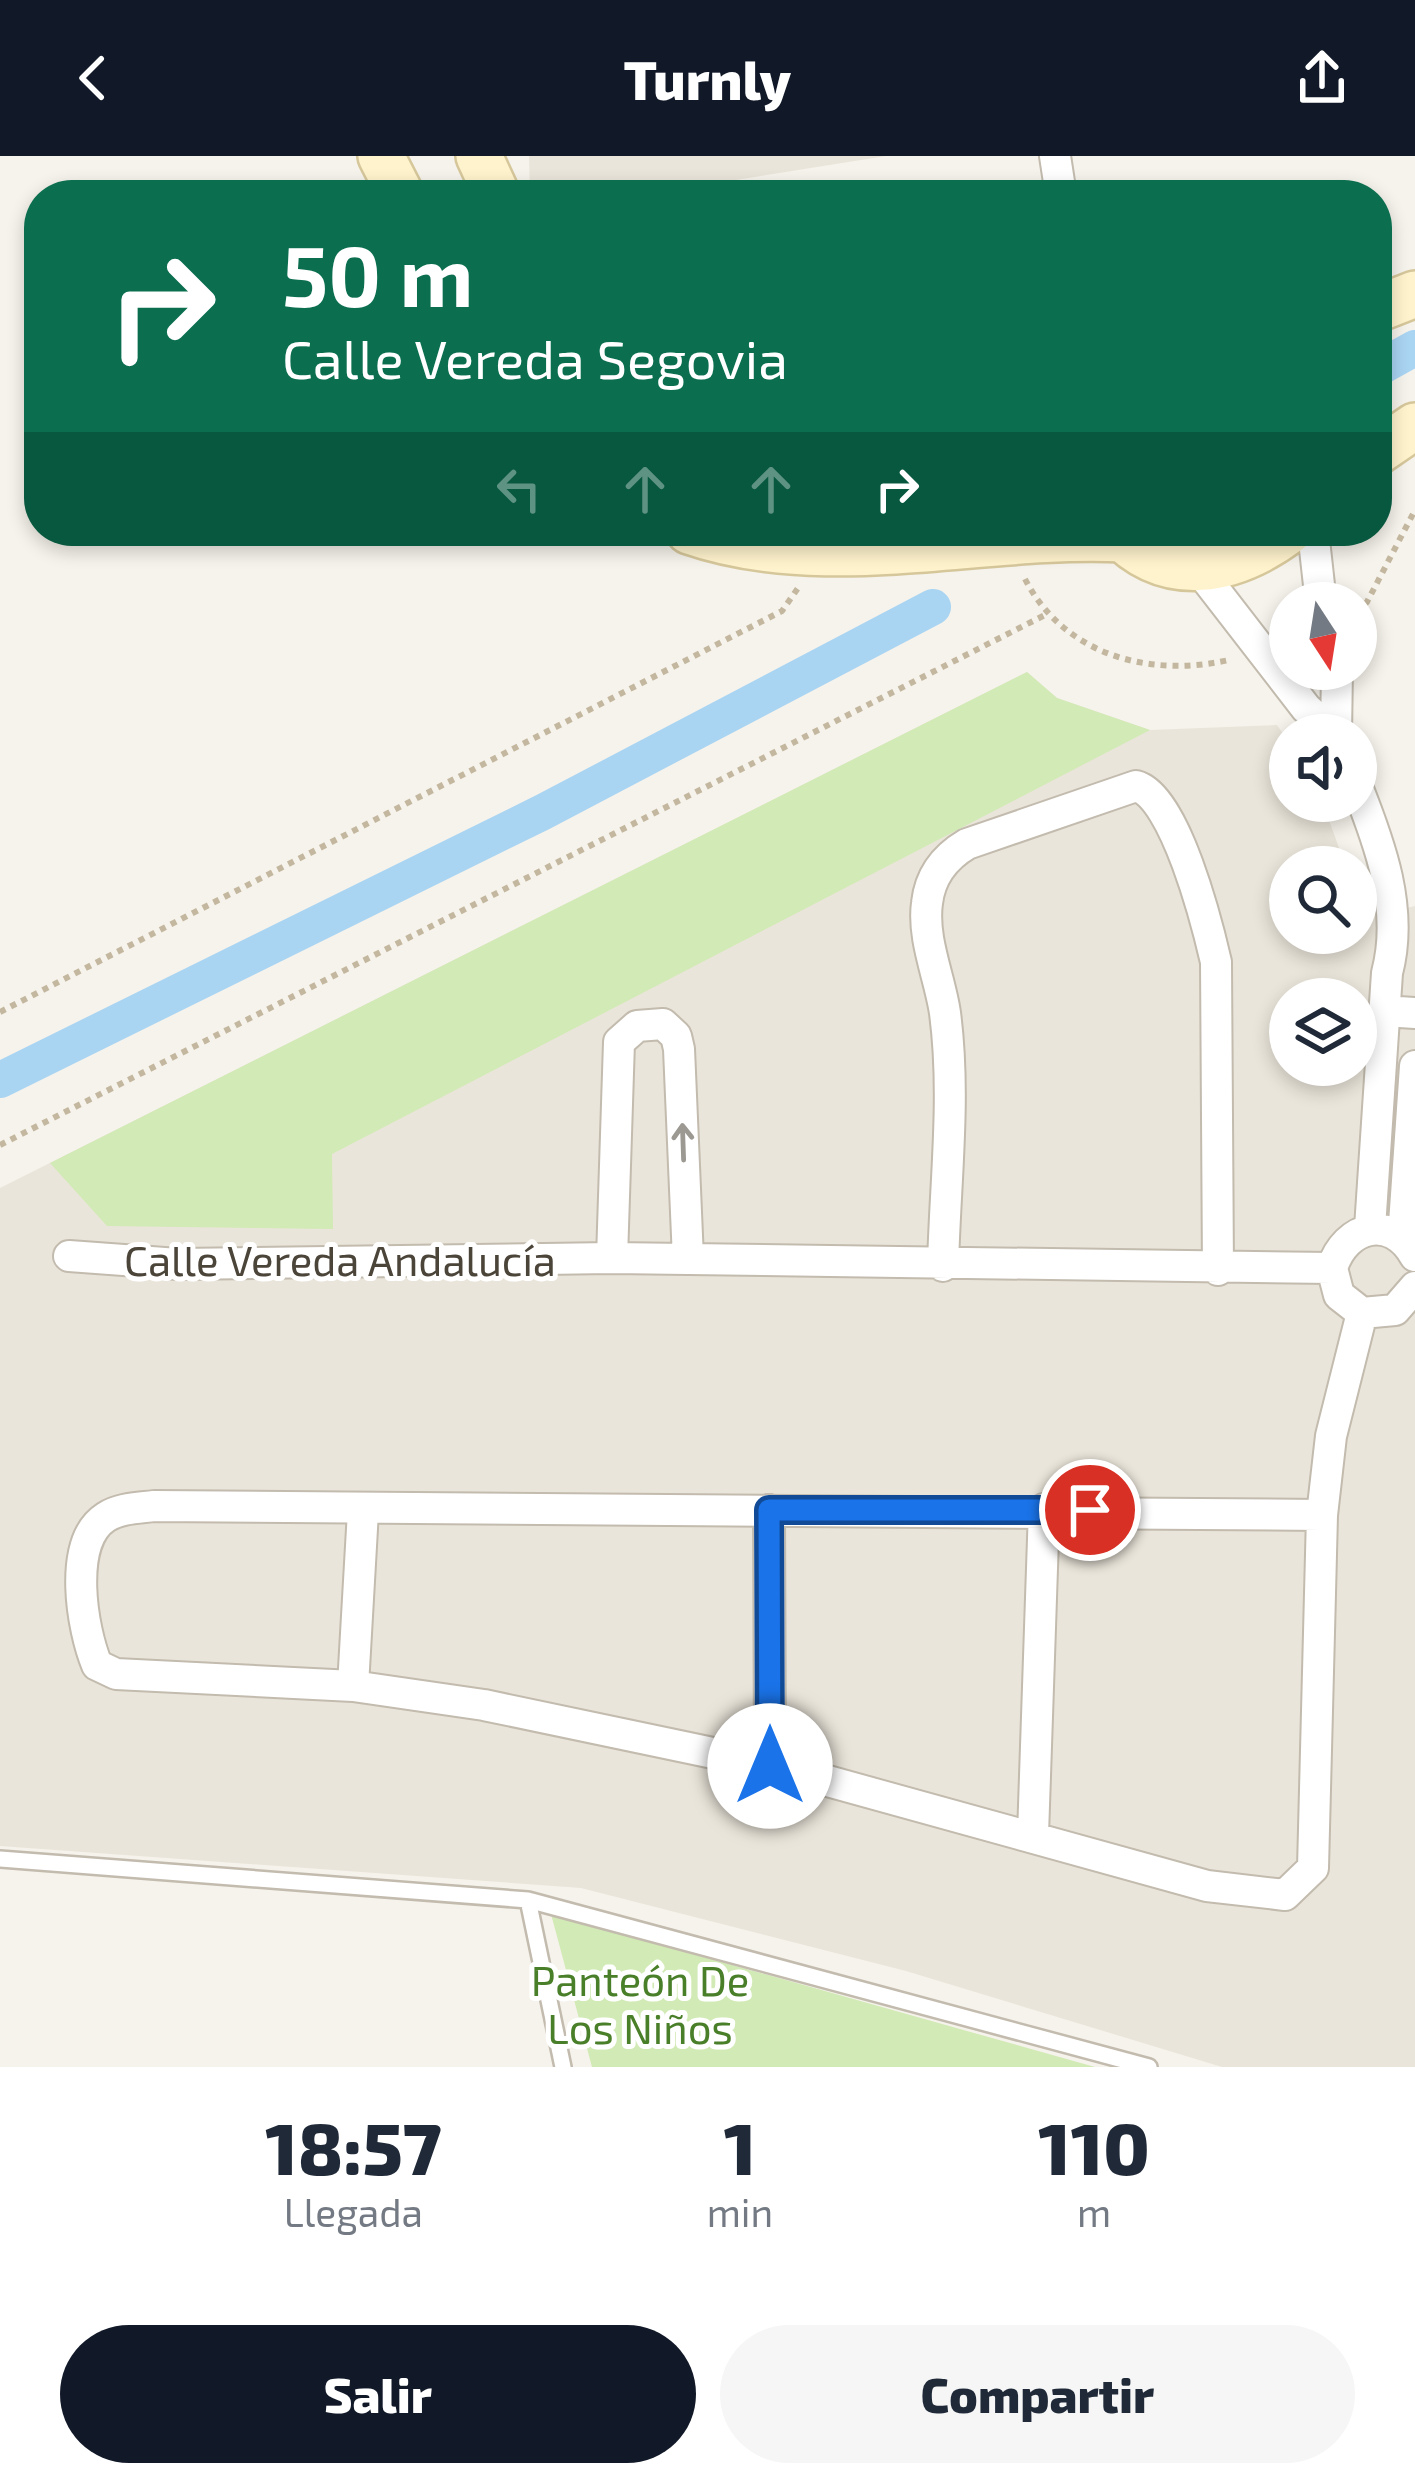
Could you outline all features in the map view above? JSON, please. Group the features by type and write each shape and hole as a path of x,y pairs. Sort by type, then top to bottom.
{"main road":[{"path":"741,546 921,551 955,546"},
{"path":"1136,546 1166,566 1200,571 1269,546"}],"street":[{"path":"1315,546 1319,582"},
{"path":"1200,571 1317,714"},
{"path":"943,1266 949,1085 944,1013 926,906 930,887 951,854 967,844 1136,786 1160,802 1205,916 1216,962 1218,1270"},
{"path":"1370,1228 1380,1125 1406,972 1371,822"},
{"name":"Calle Vereda Andalucía","path":"612,1258 619,1042 637,1026 663,1024 676,1036 680,1049 688,1259"},
{"path":"1415,1066 1409,1247 1370,1228 1352,1235 1338,1249 1332,1268 1339,1295 1362,1313 1395,1310 1415,1287"},
{"path":"1380,1125 1414,1125"},
{"name":"Calle Vereda Andalucía","path":"69,1256 178,1264 612,1258 1332,1268"},
{"path":"1322,1515 1044,1509 123,1510 103,1519 84,1550 86,1629 98,1665 116,1674 353,1686 484,1706 770,1766 1207,1886 1285,1895 1305,1881 1313,1868 1322,1515 1331,1436 1362,1313"},
{"path":"1033,1835 1044,1509"},
{"path":"769,1510 770,1766"},
{"path":"353,1686 363,1511"}],"lane":[{"path":"0,1858 528,1900 1149,2067"},
{"path":"528,1900 563,2067"}],"path":[{"path":"1377,583 1415,510"},
{"path":"1013,546 1026,583 1047,614 1072,638 1134,663 1210,665 1265,653"},
{"path":"0,1012 782,610 798,588 799,550"},
{"path":"0,1145 1047,614"}],"shaded area":[{"path":"529,156 886,156 736,180 530,180"},
{"path":"1027,672 1057,698 1150,730 1269,725 1269,822 1330,822 1338,846 1269,846 1269,954 1377,954 1377,915 1415,906 1415,2067 1222,2067 906,1971 581,1888 0,1846 0,1188"}],"green space":[{"path":"1027,672 1057,698 1150,730 332,1154 333,1229 107,1226 50,1163"},
{"name":"Panteón De Los Niños","path":"551,1914 1095,2067 592,2067"}],"waterway":[{"path":"1392,361 1415,348"},
{"path":"0,1080 543,812 933,607"}],"route":[{"path":"770,1766 769,1510 1090,1510"}]}
